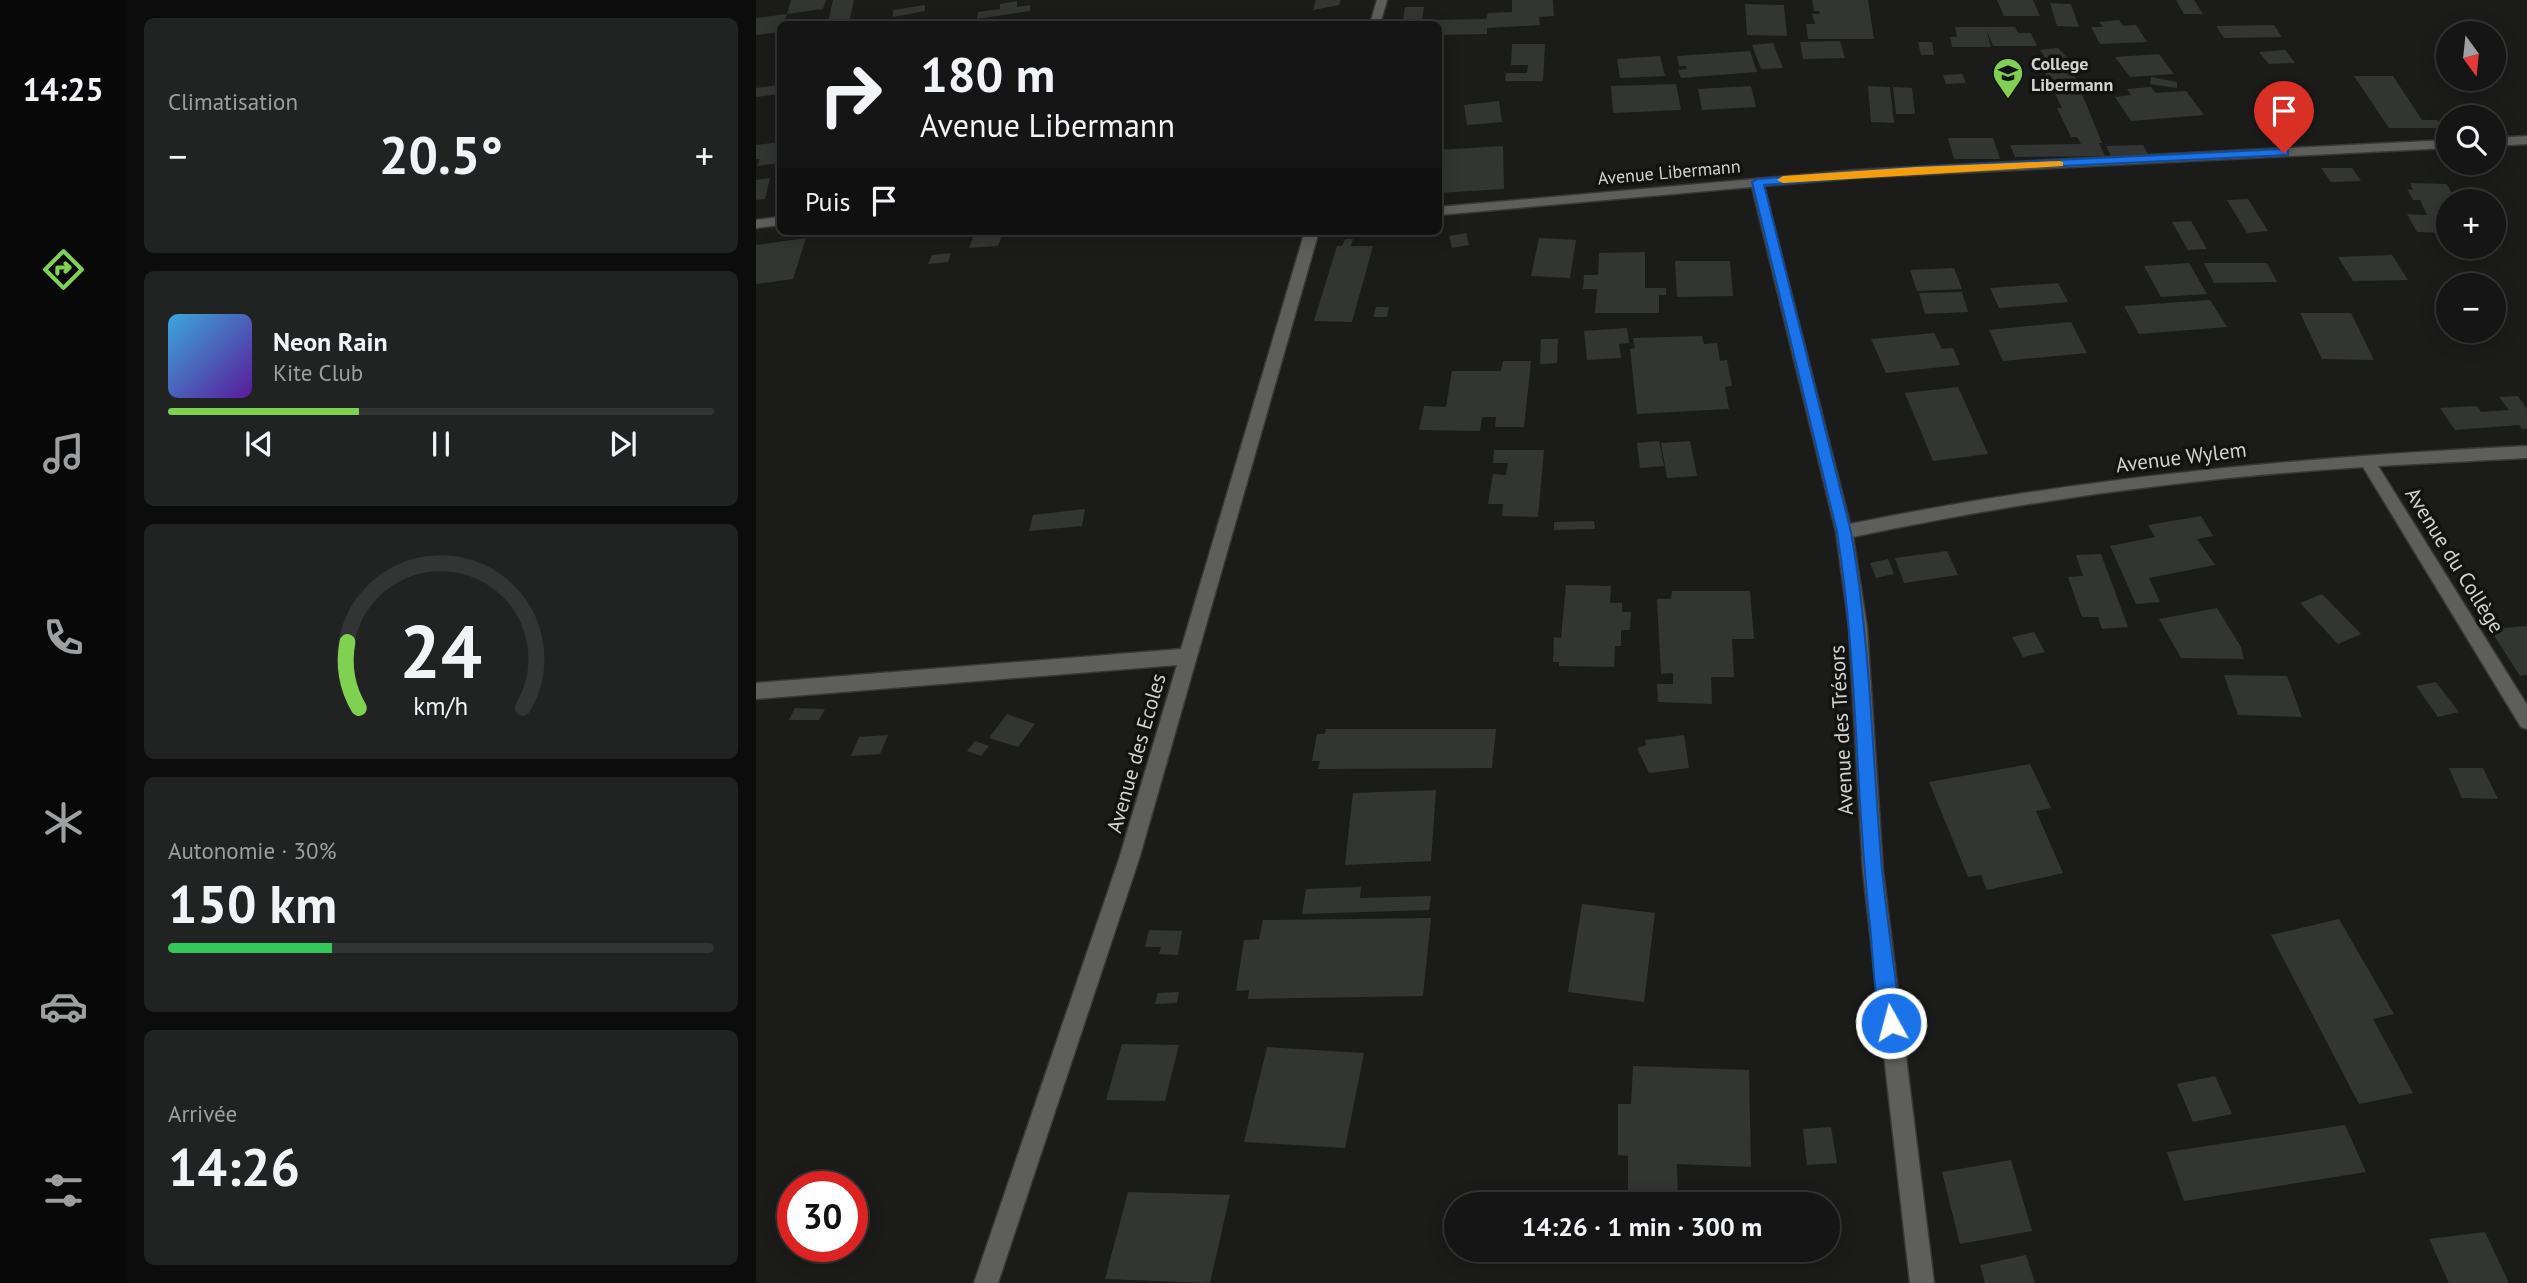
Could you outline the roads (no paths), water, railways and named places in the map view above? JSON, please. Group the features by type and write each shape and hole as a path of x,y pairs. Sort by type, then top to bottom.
{"street":[{"path":"1376,21 1382,0"},
{"path":"2506,141 2527,140"},
{"name":"Avenue Libermann","path":"1442,211 1916,170 2436,145"},
{"name":"Avenue des Trésors","path":"1757,182 1844,532 1858,626 1873,871 1922,1283"},
{"path":"756,224 777,221"},
{"name":"Avenue des Ecoles","path":"986,1283 1129,859 1311,235"},
{"name":"Avenue Wylem","path":"1844,532 1917,516 2117,485 2366,459 2527,452"},
{"name":"Avenue du Collège","path":"2366,459 2527,721"},
{"path":"756,691 1189,656"}],"place":[{"name":"College Libermann","path":"2008,100"}]}
